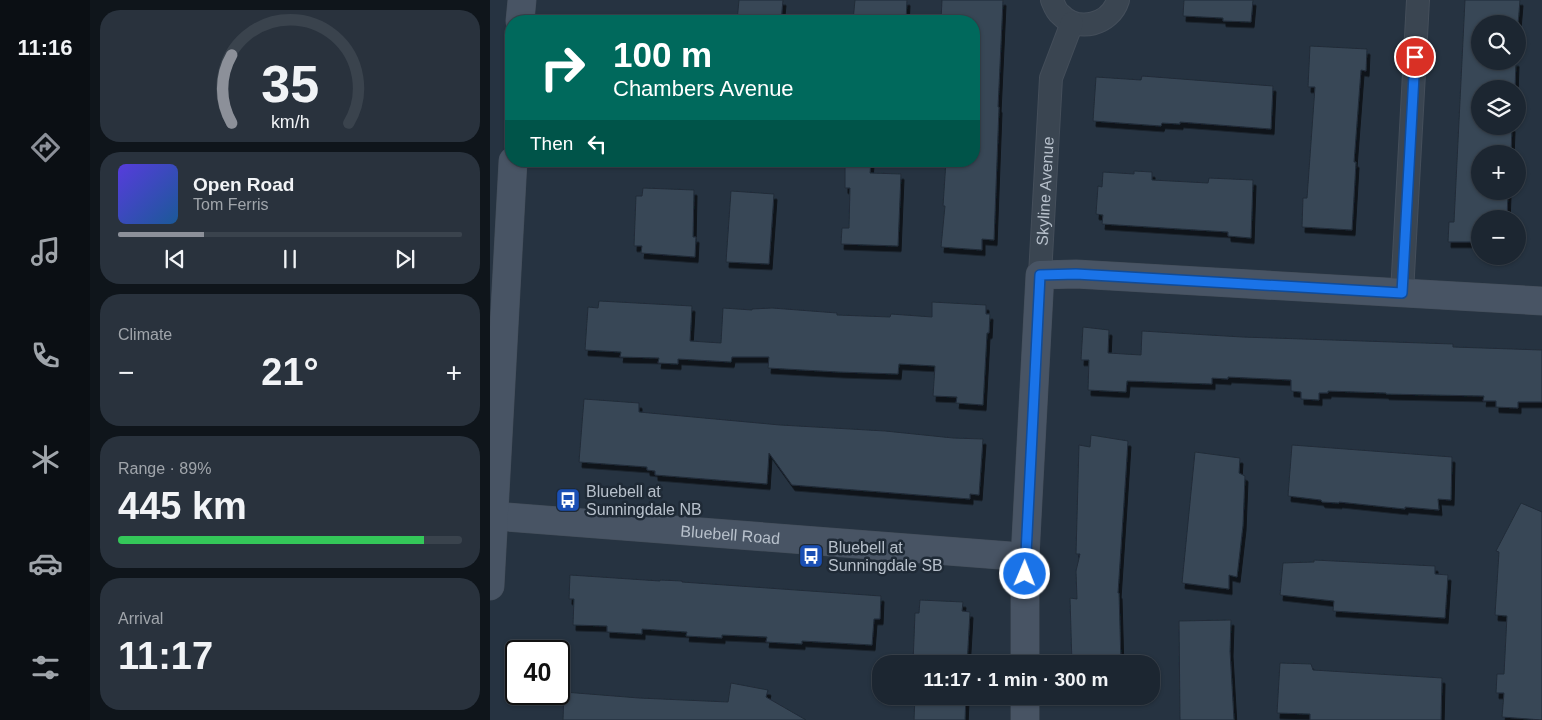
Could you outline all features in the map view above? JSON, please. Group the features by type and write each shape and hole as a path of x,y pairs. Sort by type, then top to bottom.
{"street":[{"path":"521,15 522,0"},
{"path":"1052,0 1058,13 1072,23 1090,25 1108,17 1118,0"},
{"path":"1402,293 1418,0"},
{"name":"Skyline Avenue","path":"1025,655 1025,557 1051,78 1072,23"},
{"path":"490,586 513,167"},
{"path":"1040,275 1076,274 1542,301"},
{"name":"Bluebell Road","path":"493,516 1025,557"},
{"path":"1025,705 1025,720"}],"building":[{"path":"739,0 783,0 782,15 738,15"},
{"path":"855,0 907,0 906,15 854,15"},
{"path":"942,0 1003,0 994,240 982,239 982,250 941,247 945,206 943,206 946,167 980,167 980,15 941,15"},
{"path":"1184,0 1253,0 1251,22 1223,21 1223,18 1183,16"},
{"path":"1465,0 1520,0 1519,15 1471,15 1471,70 1516,70 1515,80 1471,80 1471,135 1512,135 1511,145 1471,145 1471,200 1508,200 1507,210 1471,210 1471,242 1448,242 1449,222 1454,222"},
{"path":"1310,46 1367,49 1366,71 1361,70 1354,162 1356,162 1352,230 1302,227 1303,198 1307,198 1315,87 1308,87"},
{"path":"1142,76 1273,86 1271,129 1180,122 1180,124 1162,123 1161,126 1093,121 1096,77 1141,80"},
{"path":"845,167 870,167 870,173 901,174 898,246 841,244 842,228 849,228 850,188 845,188"},
{"path":"1134,171 1152,172 1152,180 1208,183 1209,178 1253,180 1251,238 1228,236 1228,232 1102,224 1103,215 1096,214 1098,186 1102,187 1103,172 1134,174"},
{"path":"643,188 694,190 693,237 696,237 695,257 641,253 642,246 634,246 636,196 642,196"},
{"path":"731,191 774,194 769,264 726,262"},
{"path":"599,301 692,306 690,341 721,343 723,308 752,310 772,308 837,313 837,315 890,317 891,314 932,317 932,302 986,305 986,314 990,314 989,333 987,333 983,405 956,403 957,397 933,396 935,366 899,364 898,374 839,372 768,368 769,357 732,357 731,362 678,359 678,364 658,363 659,358 620,357 621,352 585,350 588,307 598,308"},
{"path":"1083,327 1109,330 1108,353 1141,355 1142,331 1242,337 1453,344 1453,347 1542,350 1542,402 1518,402 1518,408 1496,407 1496,401 1483,401 1484,396 1328,391 1328,393 1319,393 1319,400 1301,399 1301,392 1291,391 1291,380 1228,377 1228,379 1212,378 1212,384 1127,381 1126,392 1088,390 1089,360 1081,360"},
{"path":"584,399 639,403 639,412 780,425 983,439 979,495 970,494 970,499 792,485 769,453 767,484 655,475 655,471 647,470 647,467 579,462"},
{"path":"1091,435 1128,441 1118,593 1121,655 1072,655 1070,598 1077,599 1076,571 1080,554 1076,554 1079,445 1090,447"},
{"path":"1292,445 1452,457 1451,500 1438,499 1439,510 1322,502 1321,500 1288,496"},
{"path":"1195,452 1240,458 1239,473 1245,476 1243,525 1237,577 1229,575 1229,589 1182,583"},
{"path":"1521,503 1542,512 1542,720 1502,717 1504,693 1496,693 1497,674 1504,674 1507,616 1495,615 1499,552 1496,551"},
{"path":"1314,560 1435,566 1435,574 1448,575 1445,618 1333,611 1334,601 1280,595 1283,563 1314,562"},
{"path":"570,575 682,581 881,596 880,619 874,619 872,645 802,641 802,644 766,642 767,637 722,635 722,638 686,636 687,632 642,629 642,634 607,632 607,626 573,625 574,599 569,599"},
{"path":"920,600 963,602 962,611 970,612 968,655 913,655 915,613 919,613"},
{"path":"1231,620 1230,651 1234,720 1180,720 1179,621"},
{"path":"1280,663 1311,664 1313,670 1442,678 1441,720 1310,720 1310,714 1277,713"},
{"path":"731,683 768,690 766,697 806,720 563,720 564,705 570,705 570,692 728,702"},
{"path":"915,705 966,705 965,720 914,720"}],"place":[{"name":"Bluebell at Sunningdale NB","path":"568,500"},
{"name":"Bluebell at Sunningdale SB","path":"811,556"}],"route":[{"path":"1025,574 1040,275 1076,274 1402,293 1415,57"}]}
